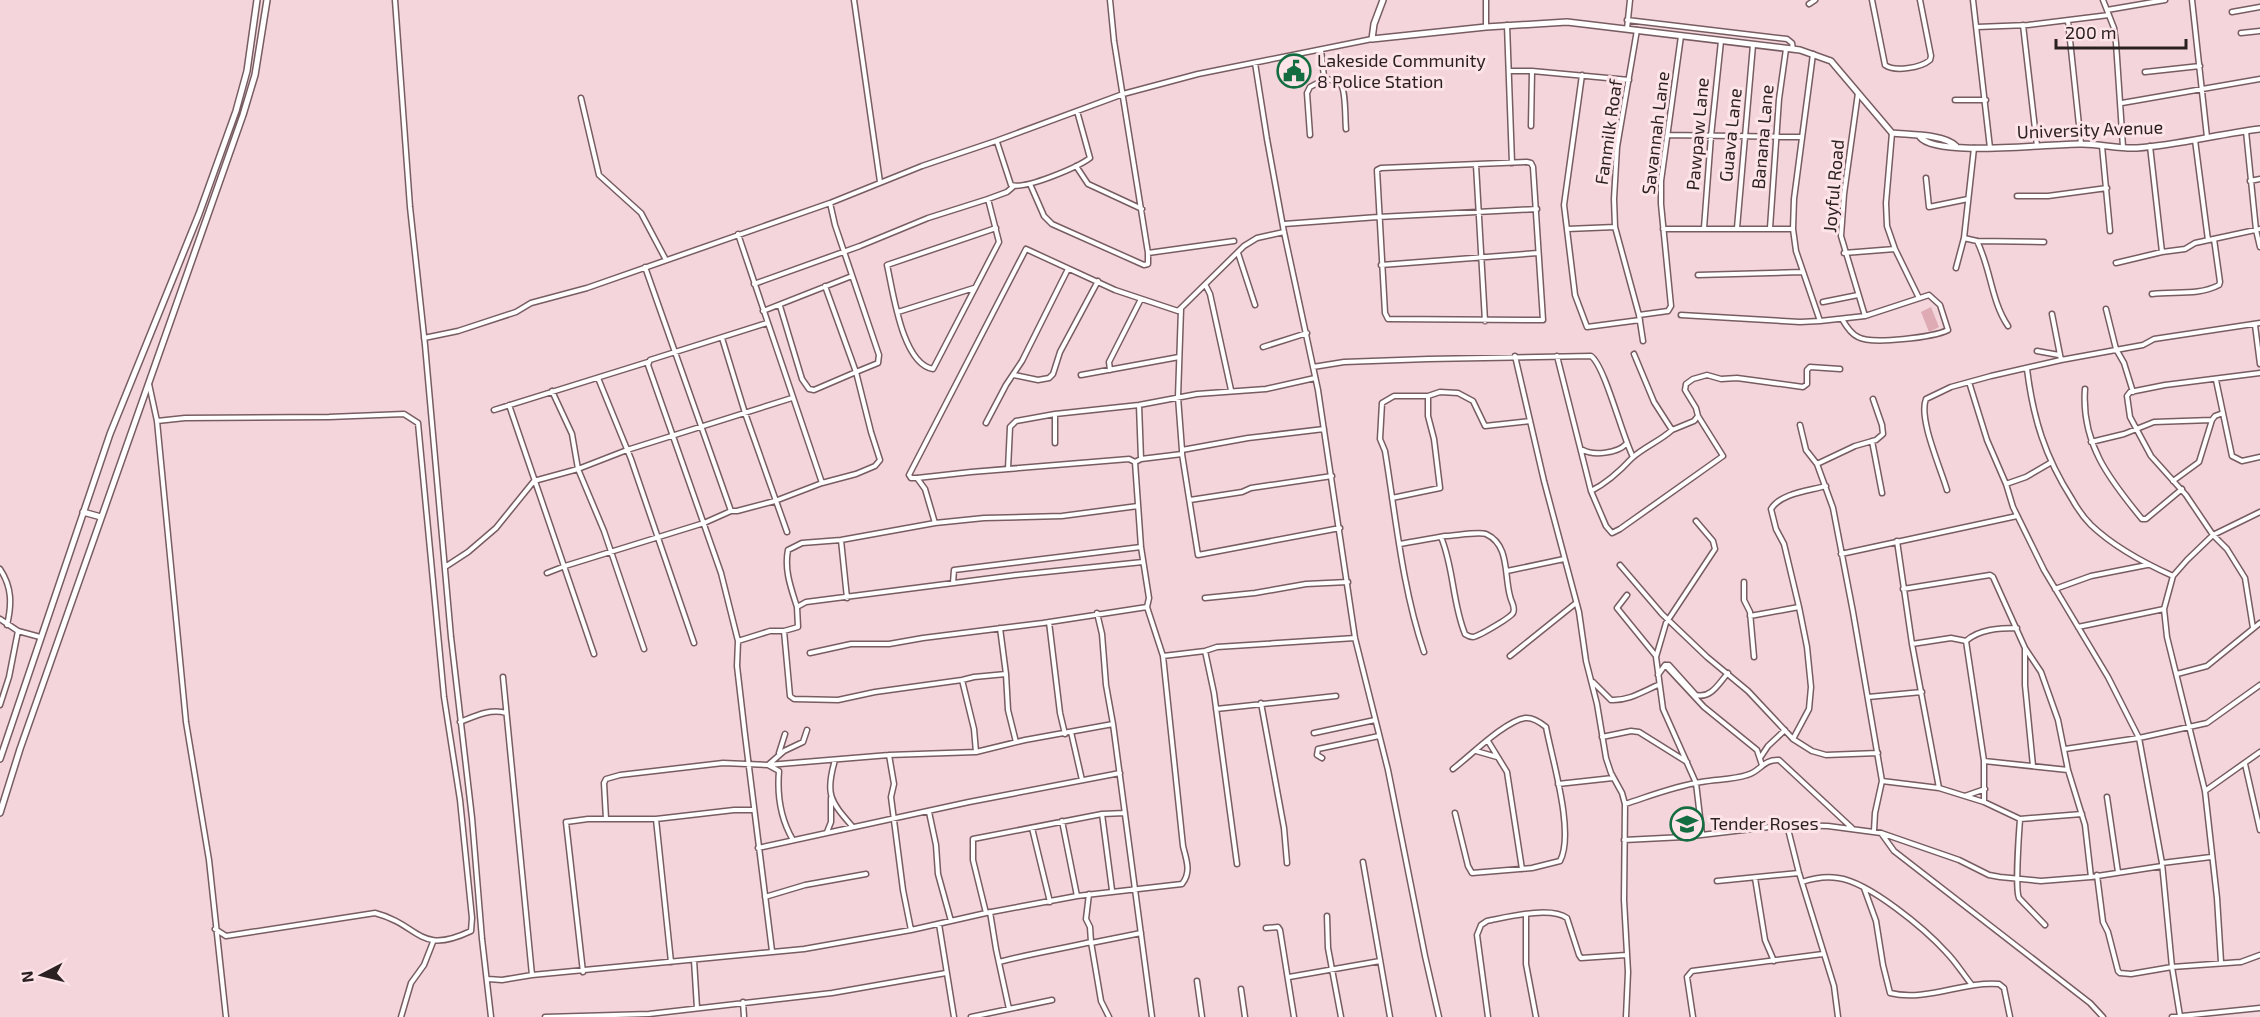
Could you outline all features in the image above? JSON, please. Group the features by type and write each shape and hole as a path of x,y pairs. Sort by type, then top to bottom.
{"street":[{"path":"0,759 110,434 199,214 236,111 247,71 257,0"},
{"path":"0,813 20,749 246,105 255,75 267,0"},
{"path":"395,0 410,207 491,1017"},
{"path":"854,0 880,182"},
{"path":"1030,184 1044,216 1052,224 1144,265 1148,264 1142,209 1110,0"},
{"path":"1372,39 1374,24 1383,0"},
{"path":"1486,0 1486,27"},
{"path":"1627,28 1630,0"},
{"path":"1809,4 1815,0"},
{"path":"1872,0 1885,65 1892,69 1923,65 1930,60 1920,0"},
{"path":"1973,0 1990,148"},
{"path":"2103,0 2116,43 2122,104 2123,147"},
{"path":"2107,10 2165,0"},
{"path":"2192,0 2206,137"},
{"path":"2232,12 2260,7"},
{"path":"1977,27 2068,21 2109,15"},
{"path":"1627,20 1787,39 1792,43 1793,50"},
{"path":"2068,21 2081,144"},
{"path":"424,338 458,331 512,314 531,303 587,288 830,203 922,166 1123,93 1180,78 1372,39 1507,25 1567,22 1793,50 1813,53 1831,61 1892,133 1887,226 1895,249 1919,298"},
{"path":"1507,25 1512,163"},
{"path":"2022,25 2037,146"},
{"name":"Fanmilk Roaf","path":"1637,30 1614,176 1615,227 1643,341"},
{"path":"2241,33 2260,31"},
{"name":"Savannah Lane","path":"1639,318 1668,311 1671,306 1661,204 1661,181 1681,36"},
{"name":"Pawpaw Lane","path":"1704,228 1721,41"},
{"name":"Guava Lane","path":"1737,228 1753,45"},
{"name":"Banana Lane","path":"1770,228 1776,136 1786,49"},
{"path":"1321,50 1325,79"},
{"path":"1813,53 1794,199 1794,229 1796,251 1820,321"},
{"path":"1256,63 1284,232 1307,333 1324,429 1355,638 1388,770 1439,1017"},
{"path":"2145,72 2200,66"},
{"path":"1510,71 1629,80"},
{"path":"1531,126 1532,71"},
{"path":"1582,75 1566,175 1564,205 1575,295 1584,324 1591,327 1639,318"},
{"path":"1310,135 1307,93 1310,87 1325,79 1338,82 1342,86 1346,129"},
{"path":"2122,104 2260,79"},
{"name":"Joyful Road","path":"1858,93 1840,225 1844,253 1865,316"},
{"path":"581,98 598,175 641,213 666,260"},
{"path":"1955,100 1986,100"},
{"path":"754,284 860,246 928,218 1007,192 1014,186 1030,184 1076,166 1090,158 1077,111"},
{"name":"University Avenue","path":"1892,133 1920,136 1924,141 1948,147 1990,148 2081,144 2123,147 2150,146 2260,129"},
{"path":"2246,131 2250,181 2260,247"},
{"path":"1669,135 1802,137"},
{"path":"2195,140 2208,240"},
{"path":"996,141 1014,186"},
{"path":"2101,144 2110,231"},
{"path":"2150,146 2162,252"},
{"path":"1956,268 1964,238 1974,148"},
{"path":"1512,163 1531,163 1537,209 1543,320 1388,319 1385,313 1381,265 1377,170 1512,163"},
{"path":"1476,165 1485,321"},
{"path":"1076,166 1088,184 1142,209"},
{"path":"1926,178 1929,207 1968,199"},
{"path":"2250,181 2260,179"},
{"path":"2017,196 2048,196 2107,188"},
{"path":"988,199 996,228 999,242 933,369 926,368 909,346 897,312 887,266 996,228"},
{"path":"780,306 802,379 809,389 814,390 878,363 879,355 830,203"},
{"path":"1284,224 1537,209"},
{"path":"1567,229 1615,227"},
{"path":"1664,229 1794,229"},
{"path":"2116,262 2187,249 2196,243 2258,230"},
{"path":"1135,462 1129,459 918,478 911,478 909,473 1026,249 1068,269 1174,311 1181,309 1206,286 1244,246 1257,238 1284,232"},
{"path":"738,234 822,483"},
{"path":"1964,238 1977,242 2044,242"},
{"path":"2152,294 2171,291 2197,292 2219,285 2214,239"},
{"path":"1148,253 1234,241"},
{"path":"1977,242 1999,312 2008,326"},
{"path":"1844,253 1895,249"},
{"path":"1238,253 1255,305"},
{"path":"1381,265 1538,253"},
{"path":"645,267 731,511"},
{"path":"986,423 1068,269"},
{"path":"1698,275 1802,272"},
{"path":"763,311 852,276"},
{"path":"1013,375 1038,380 1049,378 1053,374 1060,352 1098,281"},
{"path":"547,573 704,524 731,511 775,501 878,465 880,460 856,372 825,286"},
{"path":"1206,286 1210,294 1231,390"},
{"path":"897,312 974,288"},
{"path":"1823,302 1858,295"},
{"path":"1681,315 1800,322 1820,321 1865,316 1919,298 1932,296 1947,325 1947,331 1907,339 1868,340 1857,337 1842,319"},
{"path":"1110,370 1109,362 1141,299"},
{"path":"1181,309 1178,397 1182,452 1198,555 1340,528"},
{"path":"2106,309 2116,350 2124,363 2133,392"},
{"path":"2052,315 2060,357"},
{"path":"494,410 767,323"},
{"path":"1947,490 1926,421 1924,401 1951,387 2027,369 2060,357 2116,350 2146,344 2158,338 2258,324 2260,364"},
{"path":"1263,347 1307,333"},
{"path":"722,338 745,413 787,532"},
{"path":"2037,351 2060,357"},
{"path":"1634,354 1654,402 1672,430"},
{"path":"1313,367 1344,363 1515,356 1580,355 1594,357 1633,457"},
{"path":"1515,356 1576,603 1598,704 1602,737 1613,778 1625,804 1628,972 1626,1017"},
{"path":"1557,356 1591,491 1606,526 1612,533 1620,530 1723,456 1685,390 1688,381 1710,375 1721,379 1737,378 1803,387 1807,384 1810,367 1817,365 1840,369"},
{"path":"1081,375 1179,357"},
{"path":"648,362 721,573 738,641 737,666 772,951"},
{"path":"2027,369 2034,416 2050,463 2088,523 2148,565 2173,576"},
{"path":"2253,628 2246,578 2182,489 2151,456 2130,417 2127,396 2133,392 2165,385 2260,373"},
{"path":"598,378 627,450 694,643"},
{"path":"1008,469 1012,423 1055,414 1139,405 1178,397 1231,390 1266,389 1315,378"},
{"path":"2216,380 2232,456 2241,461 2260,457"},
{"path":"1969,381 1987,440 2017,516 2055,590 2108,677 2139,738 2162,865 2172,967 2180,1016"},
{"path":"149,383 157,421 186,722 209,860 226,1017"},
{"path":"2085,389 2084,412 2091,442 2105,470 2143,520 2182,489"},
{"path":"552,391 572,434 578,469 611,552 644,649"},
{"path":"1424,652 1413,614 1385,451 1380,439 1382,404 1394,396 1428,396 1440,392 1466,396 1473,401 1485,426 1488,427 1530,421"},
{"path":"1392,498 1440,488 1435,447 1428,416 1428,396"},
{"path":"445,567 468,552 496,528 534,481 578,469 627,450 792,398"},
{"path":"1817,464 1855,446 1876,440 1884,431 1873,399"},
{"path":"509,405 594,654"},
{"path":"1139,405 1141,459"},
{"path":"2173,481 2199,462 2212,420 2223,412"},
{"path":"157,421 185,418 404,414 418,423 444,697 460,800 472,918 471,931 451,941 433,942 419,936 395,919 375,913 226,936 215,929"},
{"path":"1055,414 1055,443"},
{"path":"1591,491 1626,466 1633,457 1672,430 1694,421 1698,416"},
{"path":"2091,442 2154,422 2212,420"},
{"path":"1800,425 1807,453 1817,464 1833,508 1868,697 1882,781 1875,813 1874,831"},
{"path":"1135,462 1248,438 1324,429"},
{"path":"1872,441 1882,493"},
{"path":"1582,450 1591,454 1620,450 1626,444"},
{"path":"488,979 502,980 532,975 583,972 804,949 1077,896 1112,890 1182,884 1187,874 1163,656 1147,607 1149,598 1141,547 1135,462"},
{"path":"2006,484 2026,477 2050,463"},
{"path":"1190,500 1332,476"},
{"path":"918,478 926,489 935,523"},
{"path":"1793,739 1809,709 1811,698 1807,647 1784,544 1776,529 1771,509 1777,501 1784,498 1826,486"},
{"path":"738,641 798,627 797,607 786,569 788,550 802,543 841,540 935,523 984,518 1062,516 1138,506"},
{"path":"83,512 101,517"},
{"path":"2221,962 2217,898 2205,791 2167,637 2164,609 2173,576 2213,535 2260,512"},
{"path":"1841,554 2017,516"},
{"path":"1696,521 1713,541 1715,549 1669,619 1662,632 1656,657 1663,709 1696,783 1702,834"},
{"path":"1400,544 1441,537 1478,533 1498,543 1507,571 1509,595 1514,606 1513,613 1478,636 1471,637 1465,634 1461,624 1453,587 1452,569 1441,537"},
{"path":"841,540 847,598"},
{"path":"1897,541 1912,644 1939,788"},
{"path":"953,583 954,570 1141,547"},
{"path":"1507,571 1564,559"},
{"path":"797,607 806,602 1143,562"},
{"path":"1620,565 1662,614 1707,657 1728,673 1793,739 1812,752 1826,755 1878,753"},
{"path":"2055,590 2091,576 2148,565"},
{"path":"0,569 10,589 11,603 7,625"},
{"path":"1904,589 1991,575 2025,648 2034,659 2048,689 2065,749 2068,770 2082,814 2091,877"},
{"path":"1205,598 1255,593 1306,584 1348,582"},
{"path":"1744,582 1744,600 1750,616 1754,657"},
{"path":"1627,595 1617,608 1656,657"},
{"path":"1510,656 1576,603"},
{"path":"810,653 851,644 889,644 1147,607"},
{"path":"1750,616 1799,607"},
{"path":"2078,627 2164,609"},
{"path":"1097,613 1102,634 1106,685 1152,1017"},
{"path":"0,619 18,631 40,637"},
{"path":"1049,622 1060,713 1065,734"},
{"path":"2176,674 2207,666 2260,622"},
{"path":"1000,628 1008,710 1016,742"},
{"path":"1912,644 1951,638 1966,641 1984,632 2017,628"},
{"path":"0,705 9,677 18,631"},
{"path":"784,631 790,696 794,699 838,700 875,692 962,680 974,676 1006,674"},
{"path":"1163,656 1205,651 1217,647 1355,638"},
{"path":"1966,641 1984,761 1984,802"},
{"path":"2025,648 2025,685 2033,766"},
{"path":"1205,651 1213,684 1236,864"},
{"path":"1665,665 1669,665 1696,695 1701,696 1710,694 1728,673"},
{"path":"1658,675 1665,665"},
{"path":"1665,665 1704,707 1757,750 1762,765"},
{"path":"503,677 532,975"},
{"path":"962,680 974,729 976,752"},
{"path":"1591,680 1611,700 1632,698 1640,691 1658,685"},
{"path":"2065,749 2139,738 2211,721 2260,685"},
{"path":"1868,697 1922,692"},
{"path":"1216,709 1336,696"},
{"path":"1261,703 1284,828 1287,864"},
{"path":"460,722 483,713 497,711 506,712 507,717"},
{"path":"1453,769 1513,721 1528,717 1539,721 1546,727 1558,784 1564,818 1564,853 1560,861 1522,869 1472,873 1468,867 1455,813"},
{"path":"1314,734 1375,720"},
{"path":"606,819 604,783 610,777 723,763 768,765 888,755 976,752 1113,724"},
{"path":"768,765 793,745 803,742 807,730"},
{"path":"1760,759 1768,746 1785,730"},
{"path":"1602,737 1631,731 1639,732 1688,762"},
{"path":"1071,732 1082,780"},
{"path":"778,755 784,734"},
{"path":"1322,758 1317,755 1318,749 1379,736"},
{"path":"1488,741 1507,772 1522,869"},
{"path":"1476,751 1498,757"},
{"path":"2205,791 2260,752"},
{"path":"888,755 894,784 891,797 903,890 911,930"},
{"path":"835,760 830,778 832,797 835,807 853,827"},
{"path":"1625,804 1696,783 1745,776 1754,772 1765,762 1779,760 1852,828"},
{"path":"1984,761 2068,770"},
{"path":"2246,764 2260,830"},
{"path":"768,765 779,771 777,792 785,826 793,840"},
{"path":"758,848 1120,773"},
{"path":"1558,784 1613,778"},
{"path":"1882,781 1939,788 1984,802 2020,819 2082,814"},
{"path":"1965,796 1985,789"},
{"path":"827,832 831,822 832,797"},
{"path":"2107,797 2118,872"},
{"path":"583,972 566,822 656,819 734,810 754,810"},
{"path":"929,812 936,845 939,880 951,921"},
{"path":"1009,1009 988,912 973,860 973,839 1102,814 1125,813"},
{"path":"1102,814 1112,890"},
{"path":"656,819 671,962"},
{"path":"2020,819 2017,893 2045,925"},
{"path":"1062,821 1077,896"},
{"path":"1624,840 1684,837 1787,825 1852,828 1881,833 1959,860 1989,874 2041,880 2091,877 2211,857"},
{"path":"1787,825 1799,873 1834,986 1838,1017"},
{"path":"1032,828 1050,902"},
{"path":"1881,833 1893,850 2090,1003 2103,1017"},
{"path":"1363,862 1390,1017"},
{"path":"1717,881 1799,873"},
{"path":"765,897 805,885 866,874"},
{"path":"2097,875 2103,922 2108,932 2118,971 2124,974 2172,967 2241,962 2260,955"},
{"path":"1802,882 1817,877 1840,878 1880,897 1945,951 1972,985"},
{"path":"1755,878 1764,940 1774,961"},
{"path":"1864,888 1876,921 1890,993 1917,994 1988,983 2002,985 2010,1017"},
{"path":"1089,894 1086,914 1101,1001 1108,1017"},
{"path":"1488,1017 1477,935 1481,925 1487,921 1556,913 1568,918 1581,958 1626,955"},
{"path":"1526,915 1526,964 1536,1017"},
{"path":"1327,916 1328,948 1341,1017"},
{"path":"939,924 954,1017"},
{"path":"1266,928 1278,927 1280,930 1294,1017"},
{"path":"999,962 1037,951 1052,951 1141,933"},
{"path":"401,1017 411,983 424,965 433,942"},
{"path":"1693,1017 1687,988 1688,973 1708,968 1823,954"},
{"path":"694,960 697,1008"},
{"path":"1289,977 1380,961"},
{"path":"545,1017 649,1014 832,993 946,973"},
{"path":"1197,981 1202,1017"},
{"path":"1241,989 1245,1017"},
{"path":"971,1017 1052,1000"},
{"path":"743,1002 744,1017"},
{"path":"2172,1017 2260,1008"},
{"path":"1001,1011 1001,1017"}],"shaded area":[{"path":"1931,307 1939,327 1929,332 1921,312"}],"place":[{"name":"Lakeside Community 8 Police Station","path":"1294,71"},
{"name":"Tender Roses","path":"1687,824"}]}
